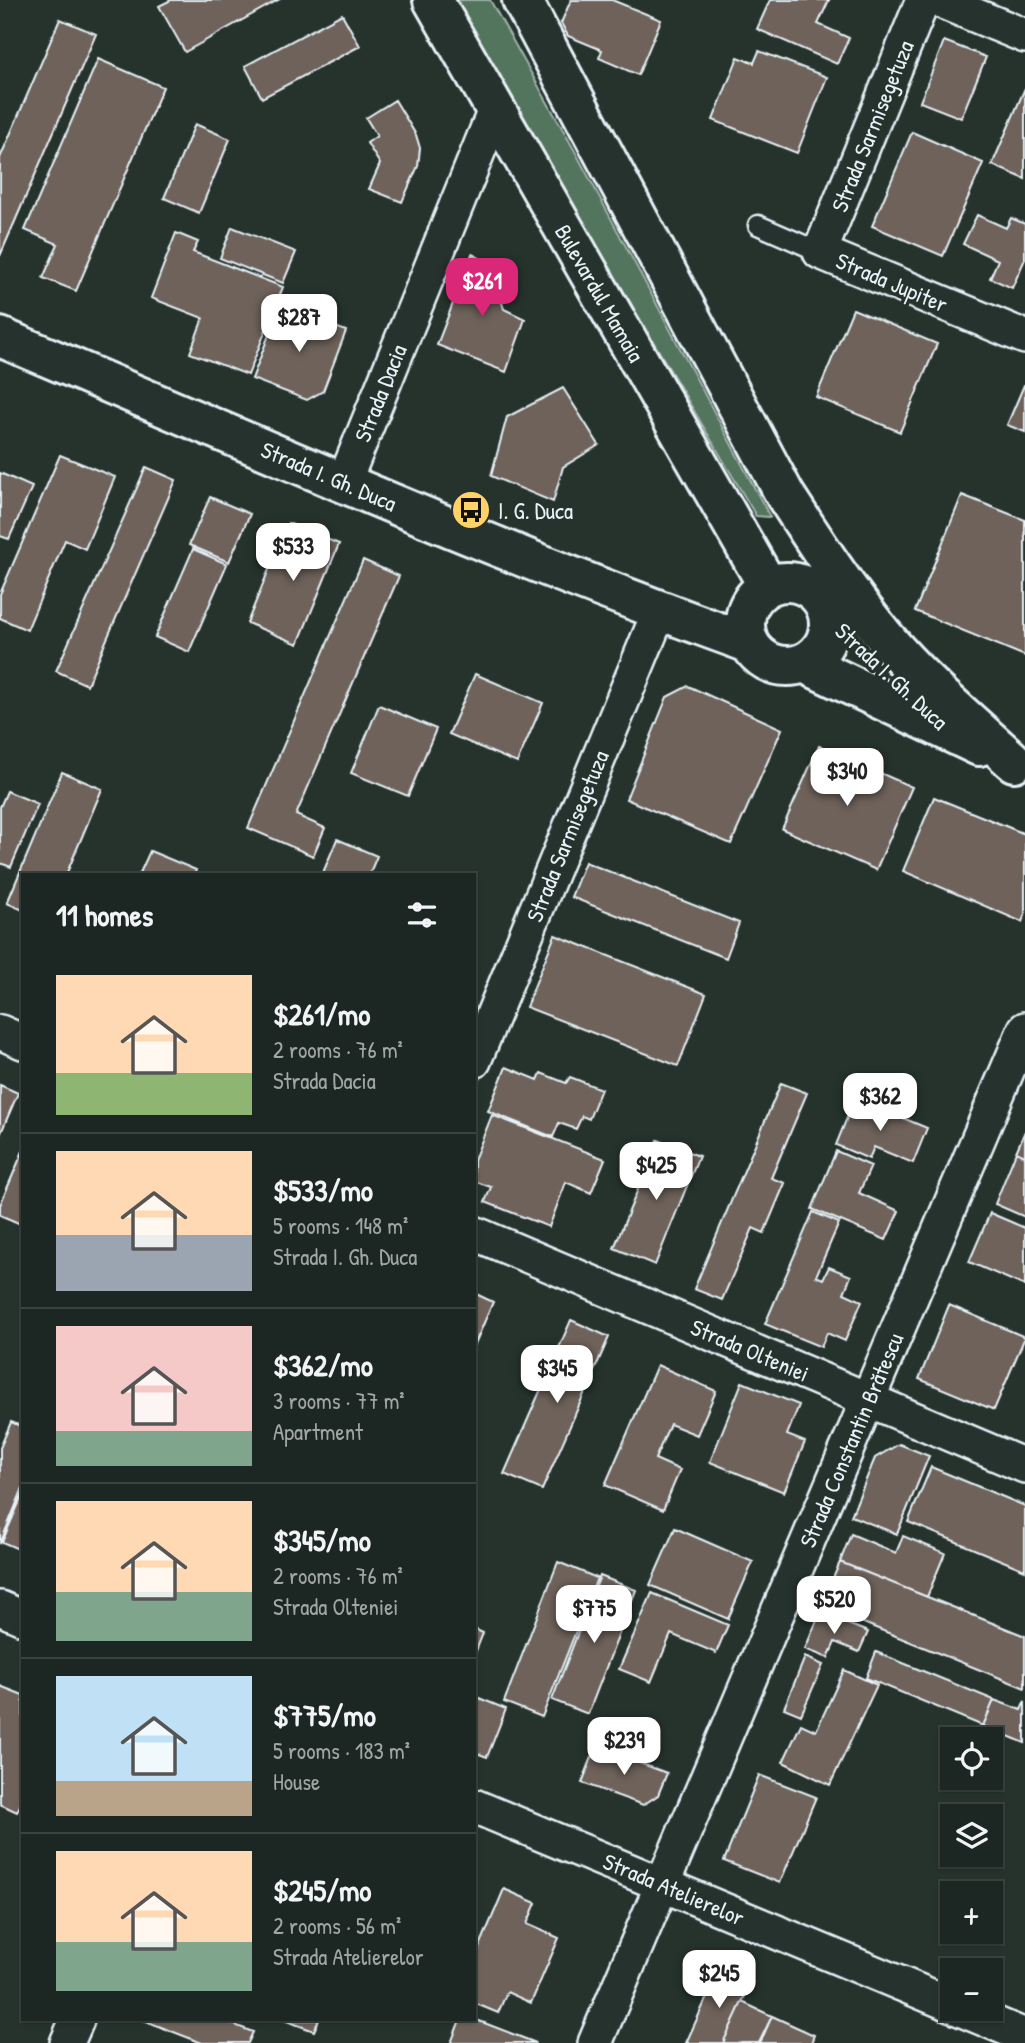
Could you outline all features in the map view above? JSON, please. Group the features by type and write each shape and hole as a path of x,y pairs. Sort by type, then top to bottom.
{"main road":[{"name":"Bulevardul Mamaia","path":"433,0 760,593"},
{"path":"532,6 786,495 832,569 884,636 944,699 1019,764"},
{"name":"Strada I. Gh. Duca","path":"0,337 554,571 749,643"},
{"path":"786,495 823,605 830,632 825,645 816,656 804,663 778,665 756,653 749,643 745,621 760,593 780,581 805,584 823,605"},
{"name":"Strada I. Gh. Duca","path":"659,612 760,593"},
{"name":"Strada I. Gh. Duca","path":"823,605 954,734"},
{"name":"Strada I. Gh. Duca","path":"804,663 1019,764"}],"street":[{"name":"Strada Sarmisegetuza","path":"820,252 923,0"},
{"path":"938,0 1025,36"},
{"name":"Strada Dacia","path":"344,482 495,110"},
{"name":"Strada Jupiter","path":"820,252 1025,337"},
{"name":"Strada Sarmisegetuza","path":"476,1056 659,612"},
{"name":"Strada Constantin Brătescu","path":"594,2043 1025,1029"},
{"path":"0,1032 21,1041"},
{"name":"Strada Olteniei","path":"476,1234 1025,1466"},
{"path":"0,1608 21,1617"},
{"name":"Strada Atelierelor","path":"476,1807 940,2001"},
{"path":"67,2043 77,2021"},
{"path":"989,2021 1025,2036"}],"lane":[{"name":"Strada Jupiter","path":"758,225 820,252"}],"green space":[{"path":"456,0 490,0 576,153 770,517 756,516 550,166"}],"building":[{"path":"171,0 278,0 185,52 159,6"},
{"path":"571,0 612,0 661,20 638,75 599,58 602,50 568,36 561,23"},
{"path":"770,0 829,0 818,24 849,38 837,64 757,29"},
{"path":"342,14 360,46 262,98 245,66"},
{"path":"60,19 96,34 0,256 0,158"},
{"path":"944,41 986,57 961,118 920,102"},
{"path":"759,51 827,77 797,153 713,120 738,57 754,63"},
{"path":"98,59 163,87 76,291 43,278 58,244 25,230"},
{"path":"1025,88 1025,179 992,165"},
{"path":"395,100 416,135 420,148 418,166 402,202 369,189 380,164 367,143 377,136 366,118"},
{"path":"195,124 230,139 199,213 164,198"},
{"path":"912,132 983,163 943,256 872,226"},
{"path":"977,215 1006,228 1011,218 1025,224 1025,259 1012,288 990,278 998,260 963,244"},
{"path":"232,227 296,252 283,283 220,258"},
{"path":"176,233 198,242 193,252 283,287 248,375 190,353 203,318 151,298"},
{"path":"472,254 506,272 499,293 504,309 525,319 506,372 437,345"},
{"path":"280,306 346,331 323,391 307,400 252,379"},
{"path":"853,309 937,344 900,432 816,397"},
{"path":"1025,385 1025,432 1007,425"},
{"path":"563,388 599,445 563,467 553,502 491,476 507,417"},
{"path":"60,455 115,477 85,549 65,540 27,630 0,618 0,594"},
{"path":"146,467 176,480 87,685 56,671"},
{"path":"0,473 32,487 9,539 0,536"},
{"path":"962,495 1025,520 1025,656 915,611"},
{"path":"210,497 250,514 229,562 189,545"},
{"path":"288,523 339,544 298,644 247,623"},
{"path":"193,549 227,564 189,652 155,637"},
{"path":"363,560 399,576 296,815 325,828 313,856 248,828"},
{"path":"475,674 543,703 517,763 449,734"},
{"path":"688,686 782,729 731,844 626,799 667,697"},
{"path":"379,705 436,729 408,796 351,773"},
{"path":"819,746 912,787 876,870 782,829"},
{"path":"62,772 102,789 67,873 21,873 21,909 7,903"},
{"path":"7,791 38,804 11,867 0,863 0,807"},
{"path":"934,797 1025,834 1025,914 1022,922 903,871"},
{"path":"337,839 377,856 370,873 323,873"},
{"path":"150,851 196,870 195,873 140,873"},
{"path":"585,862 739,923 726,958 571,897"},
{"path":"555,935 706,994 678,1066 526,1007"},
{"path":"506,1067 538,1080 541,1073 566,1083 570,1077 601,1089 589,1119 582,1116 576,1129 559,1123 553,1137 488,1111"},
{"path":"781,1083 807,1093 771,1178 785,1183 764,1233 753,1228 722,1300 694,1289"},
{"path":"0,1085 18,1093 0,1135"},
{"path":"855,1098 927,1128 913,1163 874,1147 869,1159 836,1145"},
{"path":"492,1115 605,1159 591,1193 566,1182 549,1227 485,1202 491,1187 476,1182 476,1155"},
{"path":"1025,1131 1025,1156 1016,1152"},
{"path":"658,1140 699,1156 655,1265 614,1248"},
{"path":"836,1151 871,1166 859,1193 899,1211 886,1240 812,1209"},
{"path":"1016,1152 1025,1156 1025,1217 995,1204"},
{"path":"21,1156 21,1224 0,1215 0,1205"},
{"path":"813,1212 839,1223 816,1276 823,1279 829,1267 851,1276 844,1293 862,1301 845,1341 827,1333 821,1347 765,1324"},
{"path":"990,1213 1025,1228 1025,1286 969,1262"},
{"path":"476,1294 493,1302 476,1341"},
{"path":"949,1305 1025,1337 994,1410 919,1379"},
{"path":"571,1320 609,1337 542,1490 504,1474"},
{"path":"657,1365 716,1391 697,1435 670,1424 655,1459 680,1470 663,1510 605,1485"},
{"path":"742,1382 799,1405 787,1435 805,1442 784,1492 710,1462"},
{"path":"11,1422 21,1426 21,1493 0,1544 0,1448"},
{"path":"899,1444 929,1456 897,1534 851,1516 875,1458"},
{"path":"931,1467 1025,1506 1025,1570 908,1522"},
{"path":"21,1499 21,1550 2,1542"},
{"path":"675,1528 753,1562 728,1619 650,1585"},
{"path":"851,1534 896,1553 903,1536 945,1553 927,1597 840,1562"},
{"path":"558,1562 597,1578 542,1717 504,1702"},
{"path":"840,1562 1025,1636 1025,1688 821,1606"},
{"path":"600,1576 636,1590 588,1714 552,1700"},
{"path":"652,1593 728,1625 716,1653 671,1634 651,1682 619,1669"},
{"path":"820,1613 868,1632 859,1652 835,1642 828,1658 805,1649"},
{"path":"476,1630 483,1633 476,1651"},
{"path":"876,1652 994,1700 983,1726 866,1678"},
{"path":"805,1657 823,1665 801,1715 784,1708"},
{"path":"844,1670 877,1685 830,1785 783,1762 801,1724 816,1731"},
{"path":"0,1686 21,1694 21,1803 17,1812 0,1804"},
{"path":"476,1697 506,1709 487,1757 476,1753"},
{"path":"994,1700 1021,1710 1025,1701 1025,1743 1003,1734 1003,1727 983,1726"},
{"path":"596,1747 667,1773 658,1795 643,1805 582,1783"},
{"path":"759,1775 816,1797 780,1883 724,1861"},
{"path":"504,1889 536,1903 527,1924 559,1938 531,2003 507,1992 498,2013 476,2004 476,1955"},
{"path":"719,1971 750,1985 723,2043 686,2043"},
{"path":"742,2002 772,2016 759,2043 723,2043"},
{"path":"772,2016 814,2035 811,2043 760,2043"},
{"path":"476,2020 536,2043 451,2043 460,2021"},
{"path":"146,2021 225,2021 253,2032 248,2043 202,2043"},
{"path":"287,2021 319,2021 314,2031"}],"place":[{"name":"I. G. Duca","path":"471,510"}]}
